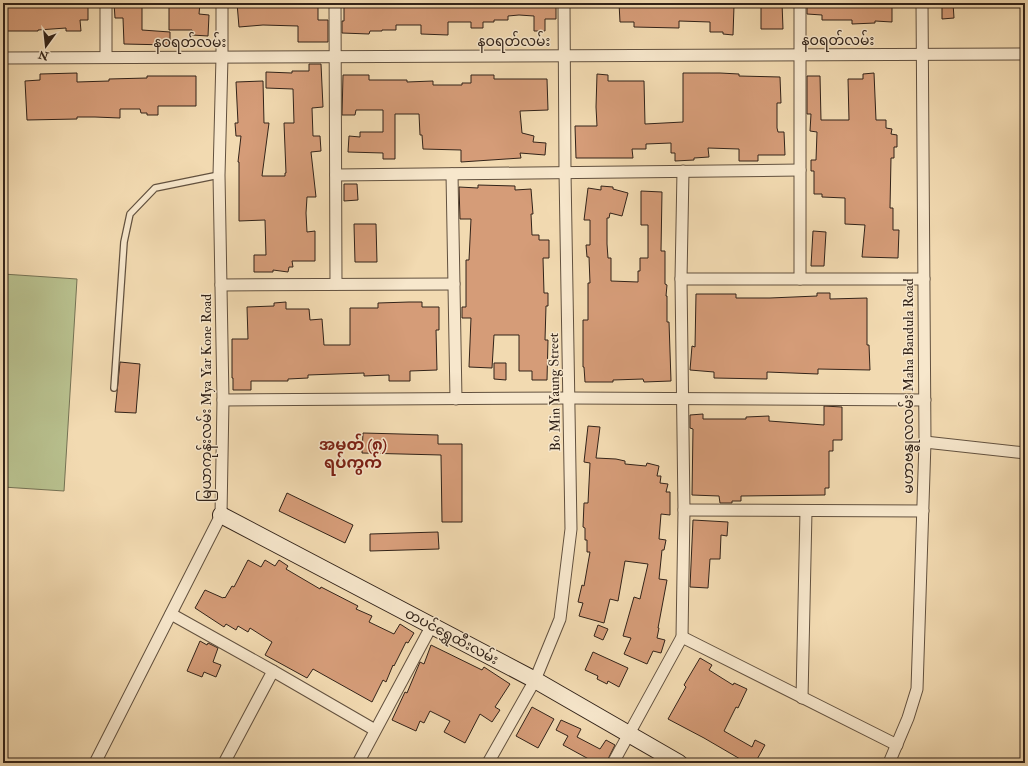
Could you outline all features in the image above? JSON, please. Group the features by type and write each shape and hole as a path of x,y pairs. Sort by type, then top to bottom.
{"street":[{"path":"106,3 106,57"},
{"name":"မြယာကုန်းလမ်း Mya Yar Kone Road","path":"95,763 221,515 223,400 219,175 222,3"},
{"path":"335,3 336,284"},
{"name":"Bo Min Yaung Street","path":"488,763 535,680 560,619 572,529 565,172 564,3"},
{"path":"800,3 800,279"},
{"name":"မဟာဗန္ဓုလလမ်း Maha Bandula Road","path":"889,763 908,718 917,689 925,442 922,3"},
{"name":"နဝရတ်လမ်း","path":"3,58 1025,54"},
{"path":"336,175 800,170"},
{"path":"613,763 682,637 684,510 681,279 683,171"},
{"path":"452,174 456,399"},
{"path":"681,279 924,279"},
{"path":"221,285 454,284"},
{"path":"223,400 570,398 925,400"},
{"path":"925,442 1025,453"},
{"path":"684,510 923,511"},
{"path":"802,698 806,511"},
{"name":"တပင်ရွှေထီးလမ်း","path":"221,515 535,680 679,763"},
{"path":"171,614 375,730"},
{"path":"358,763 432,625"},
{"path":"682,637 896,745"},
{"path":"224,763 273,671"}],"lane":[{"path":"114,388 124,242 130,214 155,188 219,175"}],"green space":[{"path":"3,274 77,279 64,491 3,487"}],"building":[{"path":"6,3 88,3 88,20 80,20 81,31 66,31 66,28 38,31 7,31"},
{"path":"114,3 142,3 142,30 170,32 170,45 124,44 123,18 115,18"},
{"path":"169,3 200,3 199,14 209,15 208,36 192,35 192,30 169,30"},
{"path":"237,3 318,3 318,20 328,20 328,42 298,42 298,26 263,25 239,27"},
{"path":"344,3 556,3 556,19 545,19 545,31 534,31 534,16 519,15 508,16 508,20 483,22 483,28 471,28 471,22 448,22 448,35 421,34 421,25 396,25 396,30 370,31 369,34 342,33"},
{"path":"619,3 723,3 723,6 734,6 733,35 723,34 723,32 710,32 710,22 679,21 679,28 634,27 634,22 620,22"},
{"path":"761,3 782,3 783,29 761,29"},
{"path":"807,3 892,3 892,22 875,21 875,23 852,24 852,20 822,20 822,15 807,14"},
{"path":"942,3 953,3 954,18 942,19"},
{"path":"309,64 321,64 323,107 312,108 313,136 320,136 321,151 311,152 316,197 307,197 306,213 307,232 315,231 315,261 292,261 293,267 289,267 288,272 273,270 273,272 254,272 254,255 266,255 265,220 239,221 238,162 241,136 236,136 235,123 238,123 236,82 263,81 264,123 269,123 262,176 285,176 284,123 294,123 293,89 266,88 266,72 292,73 292,71 309,71"},
{"path":"77,73 77,82 147,78 147,76 196,76 196,106 158,106 158,115 147,115 147,113 141,113 140,109 120,109 120,118 77,117 77,119 27,120 25,81 40,80 40,74"},
{"path":"683,73 720,73 739,74 739,76 780,77 781,103 777,103 777,128 778,132 784,132 785,155 758,155 758,161 739,161 739,149 708,148 709,157 694,158 694,160 675,161 675,153 671,153 671,143 646,144 646,149 632,149 633,158 576,158 575,126 597,126 597,74 608,75 608,81 644,81 645,124 683,122"},
{"path":"874,73 876,120 886,120 886,128 892,129 891,134 897,135 897,147 894,147 894,158 891,158 890,208 893,208 893,230 899,230 898,258 862,257 865,225 845,224 845,198 822,197 822,194 814,194 814,171 811,171 811,160 816,160 817,132 810,131 811,114 807,114 807,76 820,76 821,120 849,120 848,79 863,79 863,74"},
{"path":"343,75 369,75 369,80 407,80 407,82 433,81 433,85 462,85 462,83 471,83 471,75 494,75 494,79 547,79 548,110 520,111 522,133 534,136 533,142 546,143 545,155 520,153 521,158 461,162 461,150 423,149 422,135 420,135 419,114 395,114 395,159 383,159 383,153 348,152 349,136 360,137 360,132 383,132 383,110 356,110 355,115 342,115"},
{"path":"344,184 357,184 358,200 344,201"},
{"path":"478,185 515,186 515,190 531,189 533,214 531,214 532,235 539,235 539,240 549,240 549,258 543,258 544,293 548,293 545,340 548,340 547,380 532,380 532,371 519,371 519,335 494,335 492,368 469,367 471,318 462,318 462,307 466,307 466,260 469,260 471,219 460,219 459,187 478,188"},
{"path":"601,186 613,187 613,189 628,193 622,216 610,213 609,218 607,218 607,244 608,258 611,258 611,281 638,282 640,258 648,258 648,225 641,225 641,191 662,192 661,251 665,251 665,284 667,285 667,322 669,322 671,381 644,382 643,379 613,380 613,382 585,382 583,367 583,320 588,320 588,283 590,283 589,257 587,257 586,245 590,245 590,220 584,220 588,188 601,190"},
{"path":"354,224 376,224 377,262 355,262"},
{"path":"813,231 826,232 824,266 811,266"},
{"path":"817,293 830,293 830,299 867,298 867,345 869,345 870,370 818,369 818,374 767,372 767,379 714,378 714,372 690,370 692,346 695,347 696,294 736,294 736,298 770,298 817,296"},
{"path":"286,302 286,309 309,309 310,320 322,319 324,345 350,345 350,308 378,308 378,303 409,302 422,302 422,307 439,307 439,330 436,330 437,370 410,371 410,381 389,381 389,375 364,376 364,373 308,375 308,378 288,379 288,381 251,381 251,390 233,390 232,339 248,339 247,307 274,306 274,303"},
{"path":"120,362 140,364 136,413 115,412"},
{"path":"494,363 506,363 506,380 494,379"},
{"path":"824,406 842,407 842,440 833,440 833,451 829,451 829,488 825,488 825,495 741,496 741,501 720,503 719,496 692,495 693,429 690,428 690,415 703,414 703,419 746,419 746,417 769,416 769,421 824,425"},
{"path":"588,426 600,427 596,458 616,459 625,461 625,464 646,466 647,463 659,466 657,476 661,476 660,483 668,484 666,492 670,492 670,515 661,514 659,539 666,540 664,550 662,550 659,579 667,580 657,638 665,640 661,653 653,651 647,664 624,654 631,638 623,636 634,597 640,599 648,564 625,561 618,601 610,599 604,623 579,616 583,603 578,602 582,585 584,586 590,552 587,552 587,540 585,540 585,528 583,527 584,503 588,503 590,463 584,462"},
{"path":"363,433 438,435 438,444 462,444 462,522 442,522 441,455 362,453"},
{"path":"287,493 353,525 345,543 279,511"},
{"path":"693,520 728,522 727,536 721,535 720,559 710,559 708,588 690,587"},
{"path":"438,532 439,549 370,551 370,534"},
{"path":"248,560 261,567 265,560 275,566 279,560 288,566 286,569 320,589 321,587 358,606 356,609 372,616 369,622 394,634 400,624 414,633 408,643 406,642 394,666 393,665 386,682 383,680 372,702 313,669 307,678 265,655 272,642 250,628 248,632 238,626 236,630 226,624 224,627 195,608 205,590 225,598 232,586 234,587"},
{"path":"598,625 608,629 603,640 594,636"},
{"path":"200,641 218,648 213,662 221,665 216,677 204,672 202,677 187,671"},
{"path":"431,645 482,670 484,667 510,684 495,707 500,710 492,722 480,714 465,743 444,732 450,721 430,711 424,723 420,721 416,731 392,720 405,692 407,693 420,662 424,664"},
{"path":"593,652 628,668 619,687 608,681 607,684 597,679 598,676 585,670"},
{"path":"700,658 712,665 709,670 733,685 734,683 747,689 738,708 736,707 724,731 752,747 755,740 765,745 755,763 747,763 668,719 686,687 684,685"},
{"path":"532,707 554,719 538,748 516,736"},
{"path":"561,720 581,729 577,737 600,749 606,740 615,745 606,763 596,763 563,745 568,736 556,730"}],"district":[{"name":"အမှတ် (၈) ရပ်ကွက်","path":"353,453"}]}
